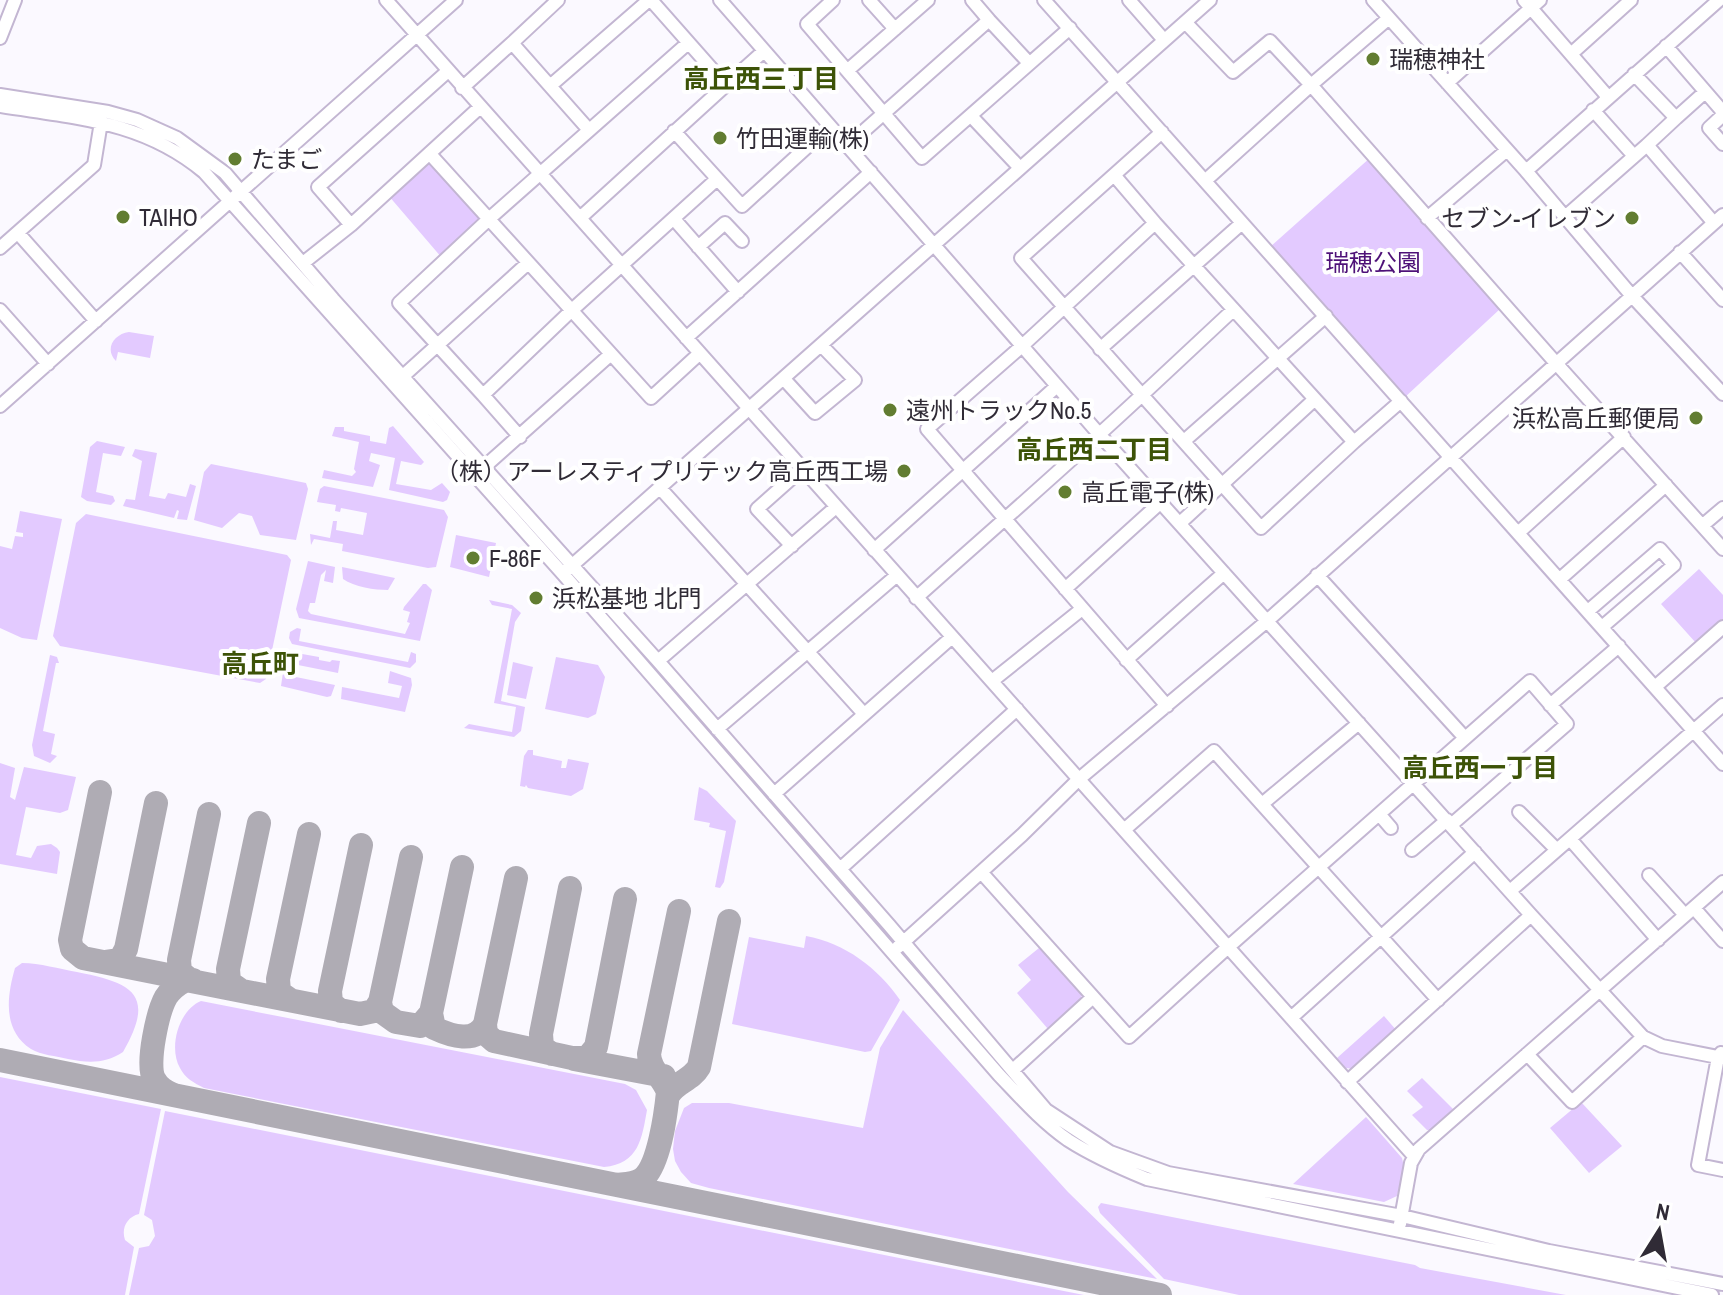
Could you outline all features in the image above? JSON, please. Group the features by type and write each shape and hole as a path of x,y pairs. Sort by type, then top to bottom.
{"street":[{"path":"0,38 15,0"},
{"path":"386,0 1413,1155"},
{"path":"0,406 456,0"},
{"path":"462,88 558,0"},
{"path":"550,86 650,0 726,85"},
{"path":"720,0 1099,434 1643,1037 1662,1046 1721,1055 1698,1165 1723,1170"},
{"path":"833,0 807,24 922,158 1070,28"},
{"path":"869,0 895,29"},
{"path":"848,70 928,0"},
{"path":"972,0 1029,63"},
{"path":"1044,0 1723,764"},
{"path":"1129,0 1164,40"},
{"path":"563,574 1210,0"},
{"path":"1373,0 1526,171 1632,296 1721,387"},
{"path":"1571,54 1631,0"},
{"path":"1526,171 1713,2 1723,18"},
{"path":"1447,83 1531,3 1608,97"},
{"path":"1206,180 1389,18"},
{"path":"848,145 989,20"},
{"path":"1185,22 1233,72 1270,41 1723,549"},
{"path":"512,43 589,130"},
{"path":"520,437 399,303 688,43"},
{"path":"1666,46 1723,114 1709,128 1723,144"},
{"path":"580,218 764,51"},
{"path":"351,225 318,187 448,71"},
{"path":"1634,74 1676,118"},
{"path":"1565,217 1705,92"},
{"path":"0,95 108,112 151,125 202,154 241,192 402,377 658,661 1046,1110 1093,1143 1133,1162 1168,1173 1402,1216 1549,1251 1723,1284"},
{"path":"0,106 133,130 171,148 204,172 563,574 999,1075 1041,1118 1067,1139 1108,1163 1147,1179 1712,1295"},
{"path":"303,263 351,225 479,108"},
{"path":"1593,110 1634,156"},
{"path":"971,116 1020,168"},
{"path":"0,248 94,165 101,122"},
{"path":"674,131 742,206 830,126"},
{"path":"1162,132 1021,258 1063,308 1261,528 1401,401"},
{"path":"893,952 1079,779 1267,621 1718,219 1647,145"},
{"path":"1427,218 1507,150"},
{"path":"430,154 651,398 699,354"},
{"path":"686,338 871,172"},
{"path":"1114,175 1354,442"},
{"path":"483,395 717,179"},
{"path":"674,219 738,292"},
{"path":"698,247 725,223 742,241"},
{"path":"1155,223 927,429 1167,706"},
{"path":"1100,349 1242,223"},
{"path":"18,233 96,321"},
{"path":"1680,252 1723,300"},
{"path":"402,377 528,263"},
{"path":"0,310 48,364"},
{"path":"916,598 1233,310"},
{"path":"1184,441 1326,316"},
{"path":"784,379 815,413 855,380 821,345"},
{"path":"483,468 611,354"},
{"path":"874,550 1057,386"},
{"path":"1180,523 1315,399"},
{"path":"1518,533 1624,437"},
{"path":"792,546 757,509 802,469"},
{"path":"1560,579 1666,485"},
{"path":"660,488 864,714"},
{"path":"1065,589 1161,502"},
{"path":"658,661 836,507"},
{"path":"1703,525 1723,508"},
{"path":"1588,611 1660,549 1674,565 1602,627"},
{"path":"1126,660 1224,573"},
{"path":"1317,575 1465,738"},
{"path":"717,729 896,576"},
{"path":"992,681 1082,609"},
{"path":"1655,687 1723,627"},
{"path":"774,794 951,638"},
{"path":"1550,705 1619,646"},
{"path":"981,872 1129,1037 1530,681 1567,724 1412,850"},
{"path":"1510,891 1723,705"},
{"path":"840,869 1017,709"},
{"path":"1262,804 1359,723"},
{"path":"1124,830 1214,751 1438,1000"},
{"path":"1519,812 1557,850"},
{"path":"1379,814 1391,828"},
{"path":"1570,839 1658,940"},
{"path":"1291,1018 1475,852"},
{"path":"1649,875 1723,941"},
{"path":"1399,1231 1413,1155 1723,882"},
{"path":"1347,1082 1531,915"},
{"path":"1013,1070 1093,997"},
{"path":"1527,1054 1572,1102 1643,1037"}],"green space":[{"path":"430,157 484,217 442,258 388,195"},
{"name":"瑞穂公園","path":"1371,157 1501,304 1500,309 1404,398 1270,247"},
{"path":"129,332 154,336 150,358 118,352 116,361 111,352 112,343"},
{"path":"393,426 424,462 421,465 401,461 396,484 431,490 442,483 450,492 447,500 443,502 389,490 395,458 371,453 369,461 380,465 373,487 322,478 324,470 352,476 356,472 359,442 332,436 335,427 344,427 344,431 370,436 370,441 386,444 389,428"},
{"path":"97,441 125,447 121,456 103,453 96,492 113,496 115,501 111,505 81,497 90,447"},
{"path":"135,449 157,453 149,496 165,499 168,493 186,497 190,484 196,486 187,520 177,519 177,510 174,518 123,506 126,499 135,500 142,461 132,456"},
{"path":"211,464 306,483 308,489 296,540 260,535 252,516 239,513 222,528 194,520 204,472"},
{"path":"324,486 444,510 448,517 436,567 342,551 343,544 314,539 311,545 310,534 330,538 333,521 337,521 336,530 363,535 367,513 341,508 340,512 335,511 336,505 317,502 320,489"},
{"path":"20,511 62,519 37,640 22,638 0,628 0,546 12,549 15,536 23,537 23,533 16,532"},
{"path":"86,514 287,555 291,560 266,679 260,683 60,646 53,636 76,523"},
{"path":"456,535 496,543 489,577 450,567"},
{"path":"308,561 335,567 333,583 324,581 326,570 321,575 315,603 310,603 308,611 311,614 405,634 410,623 407,622 410,612 403,610 404,607 426,584 432,590 420,641 299,618 296,609"},
{"path":"342,567 395,578 388,590 365,588 343,579"},
{"path":"1699,569 1723,595 1723,620 1696,643 1661,604"},
{"path":"489,600 512,605 521,613 515,622 501,701 525,707 521,731 514,737 464,728 469,724 512,732 516,707 494,703 512,609 492,605"},
{"path":"301,629 299,641 408,662 411,652 416,654 416,662 410,668 292,644 290,632"},
{"path":"291,652 319,657 319,660 340,661 338,673 288,663 287,670 291,671 291,676 335,685 331,696 281,686 285,659"},
{"path":"50,655 57,657 59,663 56,663 43,731 55,734 51,754 57,756 50,763 34,756 32,745"},
{"path":"556,657 598,665 605,677 596,714 588,718 545,709"},
{"path":"513,662 533,667 526,699 507,695"},
{"path":"390,671 411,678 405,712 341,699 342,687 399,698 402,686 388,683"},
{"path":"528,750 533,750 533,755 562,761 561,768 566,768 568,759 589,763 583,789 571,796 520,786 524,756"},
{"path":"0,763 15,768 10,797 15,800 24,767 76,777 68,810 60,813 26,807 16,855 31,858 37,846 51,844 60,852 57,874 0,864"},
{"path":"699,787 707,791 736,821 724,882 720,888 715,887 726,831 694,820"},
{"path":"806,936 834,944 859,959 882,977 900,1000 871,1051 732,1024 749,937 804,948"},
{"path":"1039,948 1082,994 1081,1002 1048,1029 1017,993 1031,980 1018,965"},
{"path":"22,963 96,976 112,981 133,994 138,1004 138,1016 123,1052 96,1062 31,1049 15,1032 9,1012 15,968"},
{"path":"201,1001 625,1084 636,1090 647,1110 640,1140 625,1161 604,1167 204,1088 182,1072 175,1050 182,1021 187,1012"},
{"path":"903,1010 1068,1192 1157,1279 709,1188 691,1183 681,1172 673,1149 675,1131 684,1108 692,1103 729,1103 863,1128 880,1048"},
{"path":"1384,1016 1397,1031 1354,1069 1346,1068 1337,1058"},
{"path":"0,1077 161,1109 139,1214 128,1220 125,1227 125,1240 134,1247 125,1295 0,1295"},
{"path":"1422,1078 1453,1109 1430,1130 1412,1115 1423,1107 1407,1091"},
{"path":"1581,1102 1622,1146 1589,1173 1550,1128"},
{"path":"165,1111 1084,1295 129,1295 139,1248 149,1246 155,1236 152,1220 144,1215"},
{"path":"1366,1117 1402,1158 1404,1167 1397,1196 1384,1202 1293,1184"},
{"path":"1101,1203 1566,1295 1239,1295 1164,1279 1100,1213 1098,1207"}],"taxiway":[{"path":"100,792 70,940 72,949 83,958 193,980"},
{"path":"106,962 120,960 126,949 156,803"},
{"path":"189,979 180,972 179,960 209,814"},
{"path":"239,989 229,982 228,969 259,823"},
{"path":"289,999 279,992 278,979 309,834"},
{"path":"341,1011 331,1003 330,991 361,845"},
{"path":"380,1002 411,857"},
{"path":"431,1013 462,867"},
{"path":"485,1024 516,878"},
{"path":"552,1054 542,1047 541,1034 570,888"},
{"path":"174,1095 162,1089 154,1079 152,1050 166,997 186,980 360,1014 374,1011 380,1002 382,1012 396,1022 420,1026 431,1013 434,1028 448,1034 469,1036 476,1034 485,1024 486,1034 494,1041 572,1058 587,1058 596,1047 625,899"},
{"path":"617,1185 633,1183 648,1173 661,1138 668,1092 649,1054 679,911"},
{"path":"668,1096 699,1067 729,921"},
{"path":"574,1059 664,1076"},
{"path":"0,1060 1160,1295"}],"place":[{"name":"瑞穂神社","path":"1373,59"},
{"name":"竹田運輸(株)","path":"720,138"},
{"name":"たまご","path":"235,159"},
{"name":"TAIHO","path":"123,217"},
{"name":"セブン-イレブン","path":"1632,218"},
{"name":"遠州トラックNo.5","path":"890,410"},
{"name":"浜松高丘郵便局","path":"1696,418"},
{"name":"（株）アーレスティプリテック高丘西工場","path":"904,471"},
{"name":"高丘電子(株)","path":"1065,492"},
{"name":"F-86F","path":"473,558"},
{"name":"浜松基地 北門","path":"536,598"}],"district":[{"name":"高丘西三丁目","path":"761,78"},
{"name":"高丘西二丁目","path":"1094,449"},
{"name":"高丘町","path":"260,663"},
{"name":"高丘西一丁目","path":"1480,767"}]}
